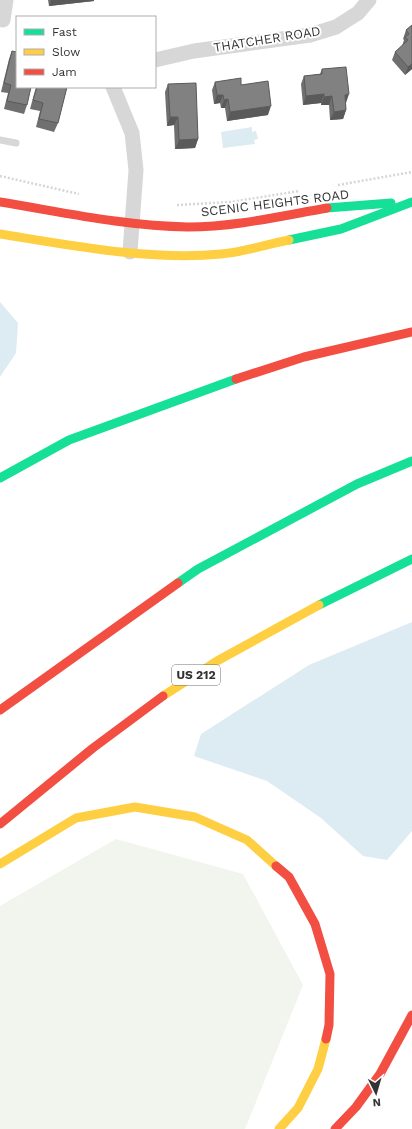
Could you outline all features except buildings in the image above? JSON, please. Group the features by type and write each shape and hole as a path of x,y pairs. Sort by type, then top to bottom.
{"main road":[{"name":"SCENIC HEIGHTS ROAD","path":"0,202 132,224 188,227 224,225 340,206 412,202"},
{"name":"SCENIC HEIGHTS ROAD","path":"0,234 106,250 174,255 221,254 341,229 412,202"},
{"path":"0,478 69,440 205,389 304,357 412,332"},
{"path":"0,710 198,569 357,484 412,461"},
{"name":"US 212","path":"0,824 109,734 189,679 275,628 412,558"},
{"path":"0,864 8,857 76,818 136,807 195,817 247,840 289,877 315,924 330,974 329,1025 318,1069 298,1108 279,1129"},
{"path":"335,1129 356,1107 380,1074 412,1015"}],"street":[{"path":"6,0 7,21"},
{"name":"THATCHER ROAD","path":"156,60 194,51 310,35 336,27 358,13 369,0"},
{"path":"114,88 132,133 136,170 130,252"}],"lane":[{"path":"0,140 16,143"}],"path":[{"path":"331,186 412,172"},
{"path":"0,176 84,195"},
{"path":"171,206 231,202 300,191"}],"shaded area":[{"path":"252,127 252,132 256,131 258,139 254,140 255,144 223,148 221,132"},
{"path":"0,302 18,323 16,353 0,377"},
{"path":"412,622 412,831 387,860 363,856 321,818 267,781 194,756 201,734 309,665"},
{"path":"116,839 243,874 303,985 245,1129 0,1129 0,906"}],"traffic: fast":[{"path":"289,240 341,229 412,202"},
{"path":"327,208 391,203"},
{"path":"0,478 69,440 236,379"},
{"path":"178,583 198,569 357,484 412,461"},
{"path":"319,605 412,559"}],"traffic: slow":[{"path":"0,234 110,251 139,254 194,256 230,253 289,240"},
{"path":"163,696 217,661 319,605"},
{"path":"0,864 76,818 135,807 195,817 247,840 276,866"},
{"path":"279,1129 298,1108 318,1069 326,1039"}],"traffic: jam":[{"path":"0,202 117,221 188,227 205,227 240,223 327,208"},
{"path":"236,379 304,357 412,332"},
{"path":"0,710 178,583"},
{"path":"0,824 93,748 163,696"},
{"path":"276,866 289,877 315,924 330,974 329,1025 326,1039"},
{"path":"335,1129 356,1107 380,1074 412,1015"}]}
